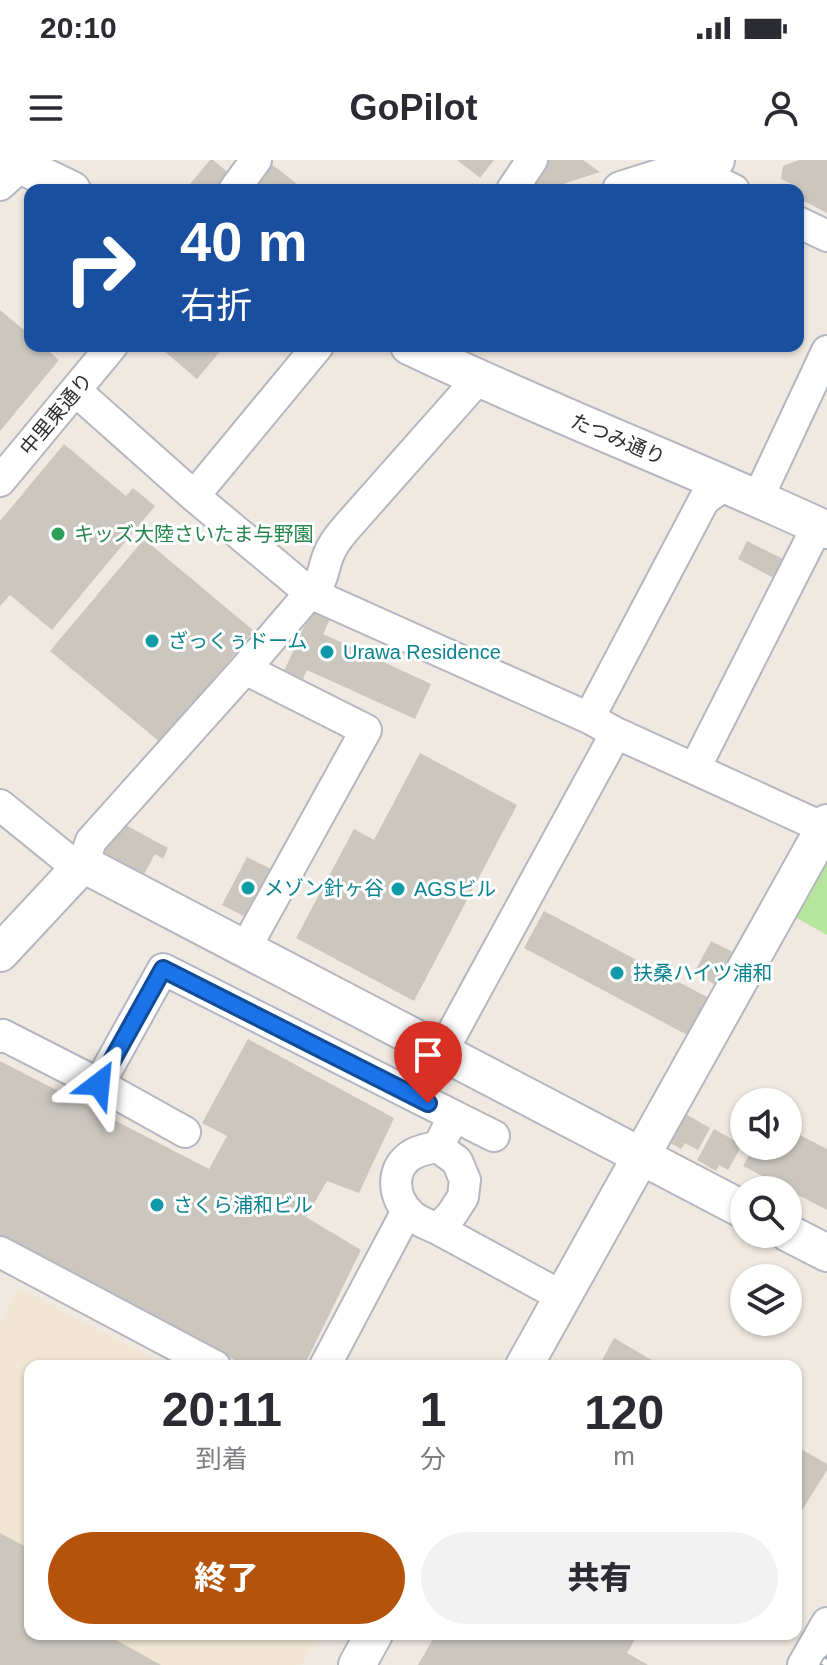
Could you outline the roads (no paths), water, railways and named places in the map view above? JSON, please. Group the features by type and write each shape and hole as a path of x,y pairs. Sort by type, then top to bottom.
{"street":[{"path":"238,184 256,160"},
{"path":"516,184 532,160"},
{"path":"637,184 694,163 725,184"},
{"path":"10,170 53,184"},
{"path":"804,225 827,236"},
{"path":"752,496 827,351"},
{"name":"中里東通り","path":"0,481 107,352"},
{"path":"194,496 313,352"},
{"name":"たつみ通り","path":"422,352 752,496 822,541"},
{"path":"0,953 81,867 91,841 319,584 328,556 341,534 478,379"},
{"path":"76,391 310,593 826,826 527,1360"},
{"path":"589,718 704,500 752,496 827,512"},
{"path":"695,768 822,541"},
{"path":"245,669 366,730 245,949"},
{"path":"442,1052 616,733"},
{"path":"0,805 81,867 245,949 730,1203"},
{"path":"99,1084 163,969 494,1136"},
{"path":"0,1037 3,1035 99,1084 185,1132"},
{"path":"454,1116 438,1147 411,1155 399,1169 394,1185 401,1204 412,1217 563,1297"},
{"path":"438,1147 457,1161 465,1180 463,1197 438,1229"},
{"path":"328,1360 407,1211"},
{"path":"802,1240 827,1253"},
{"path":"0,1252 204,1360"},
{"path":"803,1665 827,1623"},
{"path":"357,1665 371,1640"}],"railway":[{"path":"824,1665 827,1660"}],"place":[{"name":"キッズ大陸さいたま与野園","path":"58,534"},
{"name":"ざっくぅドーム","path":"152,641"},
{"name":"Urawa Residence","path":"327,652"},
{"name":"メゾン針ヶ谷","path":"248,888"},
{"name":"AGSビル","path":"398,889"},
{"name":"扶桑ハイツ浦和","path":"617,973"},
{"name":"さくら浦和ビル","path":"157,1205"}]}
